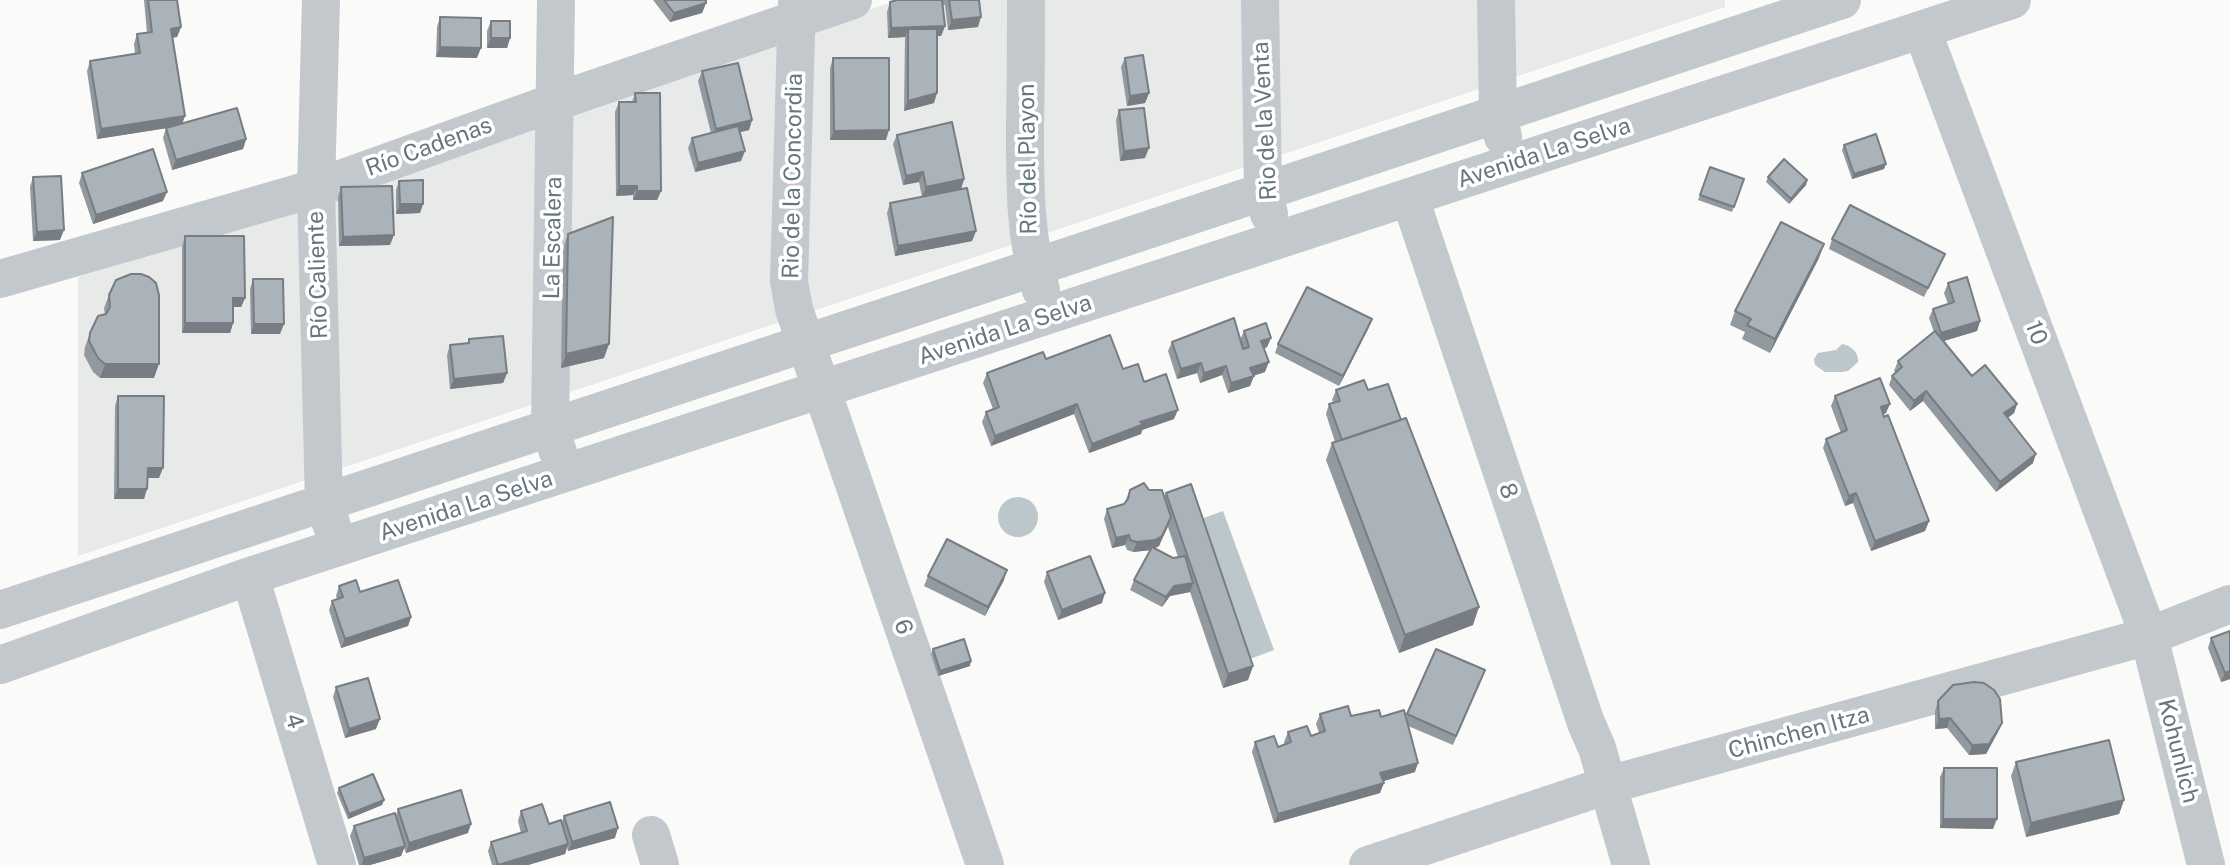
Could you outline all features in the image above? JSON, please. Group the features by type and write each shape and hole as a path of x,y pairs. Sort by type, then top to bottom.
{"street":[{"name":"Río Caliente","path":"321,0 316,188 324,503 339,548"},
{"name":"La Escalera","path":"556,0 550,428 565,474"},
{"name":"Río Cadenas","path":"0,279 316,188 555,102 797,10 853,0"},
{"name":"Río del Playon","path":"1027,0 1024,193 1034,268 1048,316"},
{"name":"Rio de la Venta","path":"1260,0 1264,191 1276,241"},
{"path":"1496,0 1498,114 1509,165"},
{"name":"Avenida La Selva","path":"0,610 1498,114 1736,18 1842,0"},
{"name":"Avenida La Selva","path":"0,665 250,576 2012,0"},
{"name":"Rio de la Concordia","path":"797,10 789,281 804,344 821,390"},
{"path":"1736,18 1748,87"},
{"name":"10","path":"1922,30 2149,636"},
{"name":"8","path":"1410,198 1586,723 1597,748 1631,865"},
{"name":"6","path":"821,390 985,865"},
{"name":"4","path":"250,576 337,865"},
{"name":"Chinchen Itza","path":"1368,865 1608,785 2149,636 2230,604"},
{"name":"Kohunlich","path":"2149,636 2206,865"}],"shaded area":[{"path":"898,0 1725,0 1725,7 78,556 78,277"},
{"path":"1842,344 1854,350 1858,359 1848,371 1825,372 1815,365 1814,359 1818,353 1836,350"},
{"path":"1018,497 1026,498 1032,503 1037,509 1037,525 1032,531 1026,536 1018,537 1010,536 1004,531 999,525 998,517 999,509 1004,503 1010,498"},
{"path":"1223,511 1274,650 1242,662 1193,522"}],"building":[{"path":"148,0 177,0 181,27 171,29 185,116 101,129 90,61 140,53 137,34 152,32"},
{"path":"664,0 706,0 706,3 674,13"},
{"path":"942,0 945,26 891,28 890,2"},
{"path":"949,0 979,0 981,17 952,20"},
{"path":"440,17 481,18 481,48 440,47"},
{"path":"491,21 510,21 510,38 491,38"},
{"path":"908,29 937,29 937,93 908,101"},
{"path":"1143,55 1149,93 1130,96 1125,58"},
{"path":"833,58 889,58 889,130 834,131"},
{"path":"738,63 752,120 716,129 702,71"},
{"path":"635,93 660,93 661,191 637,191 637,186 619,186 619,102 636,102"},
{"path":"237,108 246,139 176,160 166,128"},
{"path":"1144,108 1149,148 1124,151 1119,110"},
{"path":"952,122 964,179 926,187 923,172 906,176 897,135"},
{"path":"738,126 745,151 698,163 692,138"},
{"path":"1876,134 1886,164 1854,174 1844,145"},
{"path":"153,149 167,192 96,215 82,173"},
{"path":"1784,159 1807,180 1791,199 1768,177"},
{"path":"1710,167 1744,179 1734,207 1700,195"},
{"path":"61,176 64,230 37,232 33,177"},
{"path":"423,180 423,204 400,204 399,181"},
{"path":"392,186 394,235 343,237 341,187"},
{"path":"967,188 976,231 898,246 890,203"},
{"path":"1850,205 1945,254 1928,288 1832,239"},
{"path":"613,217 609,344 566,354 568,234"},
{"path":"1781,222 1824,244 1775,339 1747,325 1751,319 1735,311"},
{"path":"185,236 244,236 245,298 233,298 233,323 185,323"},
{"path":"131,274 141,274 156,283 159,295 159,364 105,364 98,358 89,341 98,316 106,314 110,307 109,295 116,280"},
{"path":"1967,277 1980,321 1941,333 1933,309 1954,302 1948,283"},
{"path":"253,279 283,279 284,324 254,324"},
{"path":"1307,287 1372,319 1343,376 1278,344"},
{"path":"1234,318 1243,349 1249,347 1244,331 1266,323 1271,338 1261,341 1269,362 1250,368 1254,376 1231,383 1226,366 1204,373 1201,363 1181,369 1172,342"},
{"path":"1935,331 1972,376 1985,365 2017,404 2004,413 2036,454 2000,482 1926,391 1914,401 1892,376 1902,367 1898,361"},
{"path":"1110,335 1123,369 1138,364 1144,382 1166,374 1178,410 1140,422 1144,424 1092,444 1077,404 995,436 986,412 999,407 987,373 1043,352 1046,359"},
{"path":"503,336 507,373 454,379 450,345 469,343 469,339"},
{"path":"1880,378 1890,404 1881,407 1884,417 1888,415 1929,521 1875,541 1856,493 1849,496 1826,439 1847,430 1835,396"},
{"path":"1364,380 1368,390 1388,384 1401,420 1342,440 1329,404 1340,401 1336,390"},
{"path":"118,396 164,396 163,468 148,468 147,489 118,489"},
{"path":"1406,418 1479,607 1405,635 1332,443"},
{"path":"1144,483 1149,490 1162,490 1171,517 1162,536 1155,540 1137,542 1130,540 1129,535 1116,538 1107,509 1124,504 1130,490"},
{"path":"1191,484 1253,666 1228,674 1166,493"},
{"path":"947,539 1007,570 988,607 928,576"},
{"path":"1152,547 1173,558 1185,556 1193,583 1174,586 1166,597 1134,580"},
{"path":"1090,556 1105,593 1062,610 1047,572"},
{"path":"356,580 360,592 398,580 411,617 345,639 332,601 343,597 339,586"},
{"path":"2230,631 2230,671 2225,673 2211,638"},
{"path":"964,639 971,661 940,671 933,649"},
{"path":"1436,649 1485,670 1456,736 1407,714"},
{"path":"368,678 380,719 349,729 336,687"},
{"path":"1984,683 1994,690 2000,699 2002,723 1989,744 1972,745 1950,718 1939,719 1938,701 1953,685"},
{"path":"1348,706 1351,716 1379,710 1381,717 1404,710 1418,763 1380,773 1384,783 1278,814 1255,742 1274,736 1278,747 1291,742 1288,732 1307,726 1311,736 1325,731 1320,714"},
{"path":"2109,740 2124,800 2031,823 2016,762"},
{"path":"1944,768 1997,768 1997,819 1943,819"},
{"path":"373,774 384,800 349,814 339,788"},
{"path":"461,790 471,824 409,843 398,809"},
{"path":"610,802 618,828 572,842 564,816"},
{"path":"542,804 549,824 561,820 568,844 498,865 491,842 527,831 521,811"},
{"path":"395,813 405,846 364,858 354,826"}]}
